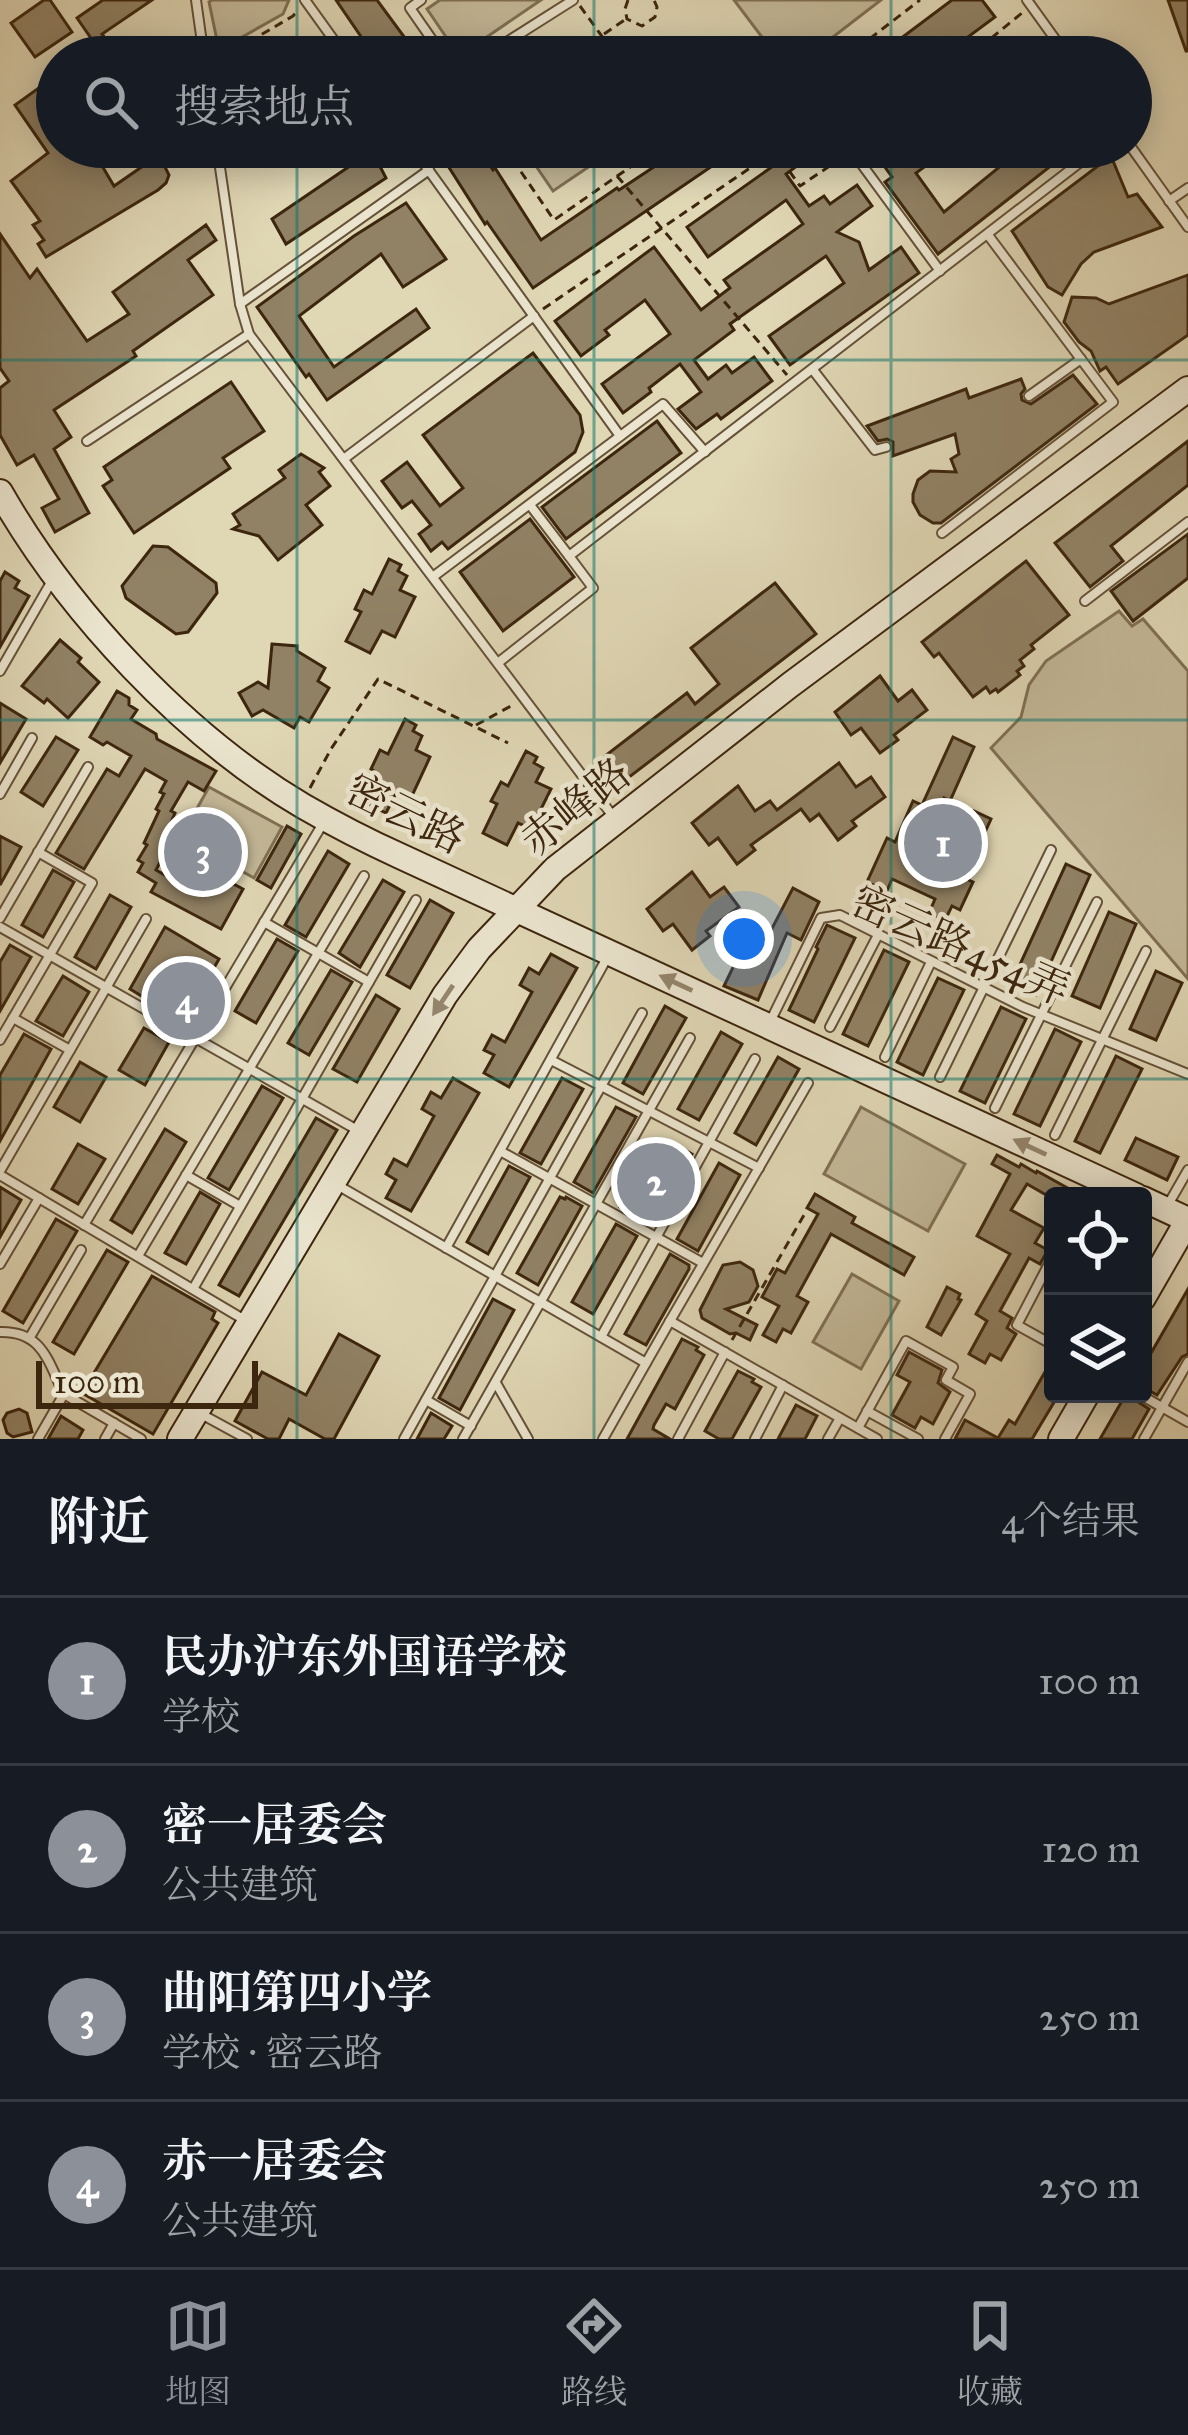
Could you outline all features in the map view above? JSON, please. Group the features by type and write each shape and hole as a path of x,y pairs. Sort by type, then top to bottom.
{"street":[{"name":"赤峰路","path":"183,1438 445,995 515,908 555,869 790,686 1188,389"},
{"name":"密云路","path":"0,492 55,576 106,638 194,726 301,805 363,839 769,1026 1089,1186 1158,1206"},
{"path":"1143,1295 1158,1206"},
{"path":"1061,1439 1082,1403"}],"lane":[{"path":"196,0 201,36"},
{"path":"421,0 410,8 429,36"},
{"path":"517,36 574,0"},
{"path":"305,1 331,36"},
{"path":"1029,3 1053,36"},
{"path":"220,168 240,304 249,334 616,821"},
{"path":"864,168 940,271"},
{"path":"569,556 1073,168"},
{"path":"1146,168 1188,227"},
{"path":"240,304 429,170 620,436"},
{"path":"1169,201 1188,188"},
{"path":"942,533 1113,402 988,235"},
{"path":"345,458 534,316"},
{"path":"87,441 249,334"},
{"path":"1029,396 1081,359"},
{"path":"813,370 875,450 886,447"},
{"path":"434,576 663,404 705,452"},
{"path":"499,662 593,587 530,505"},
{"path":"1085,601 1188,522"},
{"path":"0,671 55,576"},
{"path":"0,794 32,738"},
{"path":"0,918 88,766"},
{"path":"84,1225 326,819"},
{"path":"940,1077 1051,850"},
{"path":"0,1040 92,883 38,852"},
{"path":"138,1256 364,876"},
{"path":"193,1289 416,900"},
{"path":"995,1108 1097,902"},
{"name":"密云路454弄","path":"769,1026 820,918 840,915 1043,1015 1188,1074"},
{"path":"146,919 0,1173 249,1322"},
{"path":"264,922 369,982"},
{"path":"0,927 362,1132"},
{"path":"830,1027 878,934"},
{"path":"1055,1135 1146,951"},
{"path":"446,1248 610,952"},
{"path":"885,1057 931,962"},
{"path":"404,1439 642,1013"},
{"path":"13,1018 70,1050"},
{"path":"463,1439 690,1039"},
{"path":"601,1337 755,1059"},
{"path":"551,1060 759,1168"},
{"path":"604,1439 808,1084"},
{"path":"500,1151 704,1263"},
{"path":"1158,1206 1188,1170"},
{"path":"186,1174 241,1206"},
{"path":"332,1183 646,1364"},
{"path":"0,1264 39,1198"},
{"path":"30,1337 81,1250"},
{"path":"1044,1274 1018,1325 1044,1340"},
{"path":"670,1321 877,1439"},
{"path":"0,1332 30,1337 41,1347 64,1394 141,1439"},
{"path":"858,1428 906,1341 953,1366 946,1380 970,1394 945,1439"},
{"path":"678,1439 725,1352"},
{"path":"1144,1439 1188,1362"},
{"path":"496,1382 528,1439"},
{"path":"755,1439 783,1385"},
{"path":"38,1439 64,1394"},
{"path":"426,1400 471,1426"},
{"path":"1152,1402 1188,1422"},
{"path":"868,1411 918,1439"},
{"path":"196,1412 247,1439"},
{"path":"828,1439 840,1418"},
{"path":"105,1439 114,1423"}],"path":[{"path":"574,0 602,35 627,19"},
{"path":"628,0 627,19 636,25 652,22 657,12 654,0"},
{"path":"873,36 920,0"},
{"path":"259,36 293,16 305,1"},
{"path":"992,36 1029,3"},
{"path":"518,168 554,220 629,168"},
{"path":"534,316 746,168"},
{"path":"787,168 800,186 827,168"},
{"path":"617,176 794,384"},
{"path":"301,805 378,679 508,743"},
{"path":"474,726 511,706"},
{"path":"725,1352 804,1215"}],"shaded area":[{"path":"289,0 283,14 244,36 216,36 209,2"},
{"path":"440,0 541,0 488,36 445,36 427,9"},
{"path":"734,0 881,0 834,36 761,36"},
{"path":"537,168 587,168 553,191"},
{"path":"1119,611 1132,626 1143,619 1188,671 1188,979 991,748 1021,717 1029,685 1046,661"},
{"path":"209,787 282,827 254,878 181,837"},
{"path":"861,1107 965,1164 928,1231 824,1174"},
{"path":"852,1274 899,1301 861,1369 813,1342"}],"building":[{"path":"50,0 72,32 36,36 35,57 11,23"},
{"path":"103,0 152,0 103,36 89,36 77,18"},
{"path":"336,0 377,0 404,36 361,36"},
{"path":"952,0 982,0 995,17 969,36 904,36"},
{"path":"1168,0 1188,0 1188,51 1186,51"},
{"path":"36,90 36,136 15,105"},
{"path":"36,162 36,168 103,168 114,186 140,168 166,168 169,175 158,190 46,257 38,244 44,240 33,225 40,221 11,181"},
{"path":"347,168 381,168 386,178 286,244 272,219"},
{"path":"449,168 495,168 541,240 652,168 709,168 533,288"},
{"path":"770,168 794,168 786,174 809,206 824,196 830,204 857,185 872,206 837,232 859,242 869,270 901,247 919,273 790,365 769,336 844,283 826,256 730,324 734,330 694,360 708,379 726,365 732,373 754,357 772,381 721,419 717,414 696,429 678,409 701,392 680,364 623,413 602,384 670,334 645,300 605,330 609,335 581,356 555,321 654,247 701,310 730,288 724,280 803,224 786,200 708,257 687,227"},
{"path":"886,168 923,168 916,173 944,212 998,168 1048,168 938,254 885,182 892,177"},
{"path":"1095,168 1116,168 1128,197 1137,194 1162,227 1094,252 1062,295 1048,287 1012,231"},
{"path":"406,203 446,259 403,287 381,254 299,316 334,367 416,309 429,328 327,400 257,307"},
{"path":"206,225 216,240 188,260 213,295 133,351 136,356 54,410 71,437 54,449 89,513 55,532 42,508 59,499 34,455 17,465 0,435 0,388 9,381 0,368 0,234 30,278 37,269 87,341 129,314 113,292"},
{"path":"1188,275 1188,335 1118,384 1106,367 1100,371 1091,351 1064,322 1072,297 1109,304"},
{"path":"533,353 580,415 583,432 575,452 448,549 442,542 431,551 419,534 431,525 412,501 402,508 382,481 407,462 440,506 463,488 423,435"},
{"path":"1073,375 1097,404 941,523 920,515 913,494 918,480 930,471 956,472 951,459 959,454 955,434 893,456 893,442 878,441 867,426 966,389 969,398 1021,379 1022,400 1031,404"},
{"path":"231,382 264,431 223,458 230,468 134,533 103,486 112,480 104,467"},
{"path":"657,421 681,453 566,539 542,507"},
{"path":"1188,441 1188,485 1111,546 1123,561 1090,587 1055,543"},
{"path":"301,454 324,468 319,472 330,486 306,505 322,525 278,560 259,536 233,529 240,525 233,514 285,478 279,470"},
{"path":"530,519 574,577 503,631 460,572"},
{"path":"1188,534 1188,578 1133,621 1111,591"},
{"path":"153,546 168,547 216,583 217,593 188,632 176,634 126,598 122,586"},
{"path":"389,559 401,565 398,571 407,576 400,590 415,597 395,637 382,631 370,653 346,641 361,612 355,609 364,590 372,594"},
{"path":"1026,561 1069,615 1031,645 1034,649 1020,660 1024,666 1017,671 1020,675 998,692 990,693 986,687 973,697 939,653 934,657 922,642"},
{"path":"5,572 19,581 15,588 29,596 0,647 0,581"},
{"path":"775,583 816,634 624,781 605,756 687,693 695,704 719,684 691,648"},
{"path":"60,640 99,682 68,718 47,699 44,703 22,686"},
{"path":"272,644 297,646 297,651 325,668 318,681 329,688 309,722 300,717 294,728 263,710 252,716 239,693 258,682 268,688"},
{"path":"880,676 898,701 912,690 927,710 894,735 898,740 880,753 861,728 851,735 835,712"},
{"path":"117,691 137,710 131,719 216,771 204,791 188,782 171,811 175,813 161,846 167,849 156,870 198,894 211,872 243,889 221,929 151,892 156,883 138,872 166,781 145,769 84,869 56,853 107,769 119,776 131,756 90,737"},
{"path":"0,703 26,719 0,763"},
{"path":"405,719 422,736 416,750 430,757 411,798 397,791 386,813 362,801 380,750 388,754"},
{"path":"56,737 78,750 43,806 21,792"},
{"path":"953,737 974,747 950,801 944,798 936,816 929,813 910,853 947,870 974,811 991,819 964,878 973,882 960,910 952,906 945,920 929,913 935,899 892,879 887,891 867,882 887,838 895,842 913,801 922,805"},
{"path":"526,751 543,768 536,782 551,789 531,829 518,823 507,845 483,833 497,804 491,801 501,782 508,786"},
{"path":"839,763 856,787 871,777 885,797 852,821 856,826 838,840 819,814 810,821 801,809 751,845 755,850 737,864 718,838 709,845 692,823 738,786 755,811 770,801 777,810"},
{"path":"287,826 301,834 271,888 257,880"},
{"path":"0,836 21,847 0,885"},
{"path":"328,851 349,864 306,937 285,925"},
{"path":"1066,864 1090,875 1036,995 1011,984"},
{"path":"53,870 74,882 43,937 22,925"},
{"path":"692,872 710,897 724,887 739,907 706,931 710,936 692,950 673,924 663,931 647,909"},
{"path":"383,880 404,892 360,967 339,953"},
{"path":"793,888 819,902 801,940 787,933 758,1000 724,986 750,932 766,940"},
{"path":"110,895 131,907 96,969 75,957"},
{"path":"430,900 453,913 410,988 387,975"},
{"path":"1109,912 1136,924 1100,1008 1072,996"},
{"path":"827,925 855,938 814,1022 789,1010"},
{"path":"165,927 219,959 203,987 209,990 189,1025 130,989"},
{"path":"277,939 298,951 256,1023 235,1011"},
{"path":"10,945 31,957 0,1011 0,962"},
{"path":"884,950 909,962 868,1046 843,1034"},
{"path":"551,954 577,968 509,1087 484,1073 494,1055 484,1050 492,1035 505,1042 532,992 520,985 529,968 539,974"},
{"path":"331,970 352,982 309,1055 288,1043"},
{"path":"1156,971 1182,983 1156,1040 1130,1029"},
{"path":"63,976 89,992 63,1036 36,1021"},
{"path":"938,978 964,990 923,1075 897,1062"},
{"path":"376,995 399,1009 357,1082 333,1069"},
{"path":"665,1006 686,1018 643,1094 623,1083"},
{"path":"1001,1007 1026,1019 985,1103 960,1091"},
{"path":"144,1028 169,1042 145,1085 119,1070"},
{"path":"1055,1029 1081,1042 1040,1126 1014,1114"},
{"path":"721,1032 742,1044 699,1120 678,1109"},
{"path":"24,1034 51,1049 0,1141 0,1075"},
{"path":"1116,1056 1142,1069 1100,1153 1075,1141"},
{"path":"778,1057 799,1069 756,1145 735,1133"},
{"path":"80,1062 106,1077 80,1122 54,1107"},
{"path":"453,1078 479,1093 411,1211 386,1198 396,1180 386,1174 394,1159 407,1166 434,1116 422,1109 431,1092 441,1098"},
{"path":"562,1078 583,1089 541,1164 520,1153"},
{"path":"262,1086 283,1098 229,1190 208,1178"},
{"path":"616,1107 636,1117 593,1193 574,1182"},
{"path":"316,1118 337,1130 239,1296 219,1285"},
{"path":"165,1129 186,1142 132,1233 111,1220"},
{"path":"1136,1138 1178,1157 1167,1180 1125,1160"},
{"path":"667,1140 692,1154 672,1190 666,1187 645,1221 620,1207"},
{"path":"78,1144 105,1159 78,1204 52,1189"},
{"path":"997,1155 1066,1187 1044,1187 1044,1194 1027,1184 1011,1210 1044,1228 1035,1243 1044,1248 1044,1257 1040,1264 1029,1258 1000,1311 1012,1318 1007,1328 1016,1334 1001,1360 990,1354 985,1363 969,1354 987,1321 976,1314 1010,1254 977,1236 1010,1174 992,1164"},
{"path":"719,1163 740,1175 698,1251 677,1239"},
{"path":"509,1166 530,1177 488,1254 467,1242"},
{"path":"0,1187 21,1200 0,1237"},
{"path":"200,1192 220,1204 186,1264 165,1253"},
{"path":"815,1194 855,1217 852,1223 914,1257 904,1275 831,1234 797,1296 808,1302 791,1333 783,1329 776,1342 763,1335 779,1306 762,1297 777,1269 785,1273 818,1214 807,1208"},
{"path":"560,1197 582,1206 538,1285 517,1273"},
{"path":"56,1219 77,1231 23,1323 3,1311"},
{"path":"616,1224 637,1236 593,1314 572,1302"},
{"path":"107,1250 128,1262 74,1354 53,1342"},
{"path":"670,1254 689,1269 646,1345 625,1334"},
{"path":"740,1262 753,1270 758,1286 749,1302 726,1309 757,1325 750,1340 702,1318 700,1310 723,1265"},
{"path":"152,1276 215,1312 212,1319 218,1323 153,1434 82,1393"},
{"path":"947,1287 960,1294 961,1300 941,1335 927,1327"},
{"path":"1188,1289 1188,1354 1157,1395 1152,1392 1152,1351"},
{"path":"493,1299 514,1310 460,1410 439,1398"},
{"path":"339,1334 379,1356 334,1439 325,1439 289,1419 279,1439 268,1439 235,1421 262,1372 306,1395"},
{"path":"682,1339 704,1355 675,1409 666,1404 654,1425 653,1429 670,1439 627,1439"},
{"path":"909,1352 942,1370 938,1383 950,1392 933,1424 921,1417 915,1428 892,1415 910,1382 897,1375"},
{"path":"738,1371 761,1387 732,1439 719,1439 705,1431"},
{"path":"1044,1374 1044,1403 1054,1403 1032,1439 955,1439 965,1420 998,1438 1009,1420 1015,1424"},
{"path":"1121,1403 1140,1403 1149,1409 1132,1439 1100,1439"},
{"path":"796,1405 817,1416 805,1439 778,1439"},
{"path":"19,1409 27,1413 32,1432 13,1437 3,1420"},
{"path":"431,1413 452,1426 444,1439 417,1439"},
{"path":"61,1416 83,1430 78,1439 48,1439"}],"place":[{"name":"民办沪东外国语学校","path":"943,843"},
{"name":"曲阳第四小学","path":"203,852"},
{"name":"赤一居委会","path":"186,1001"},
{"name":"密一居委会","path":"656,1182"}]}
